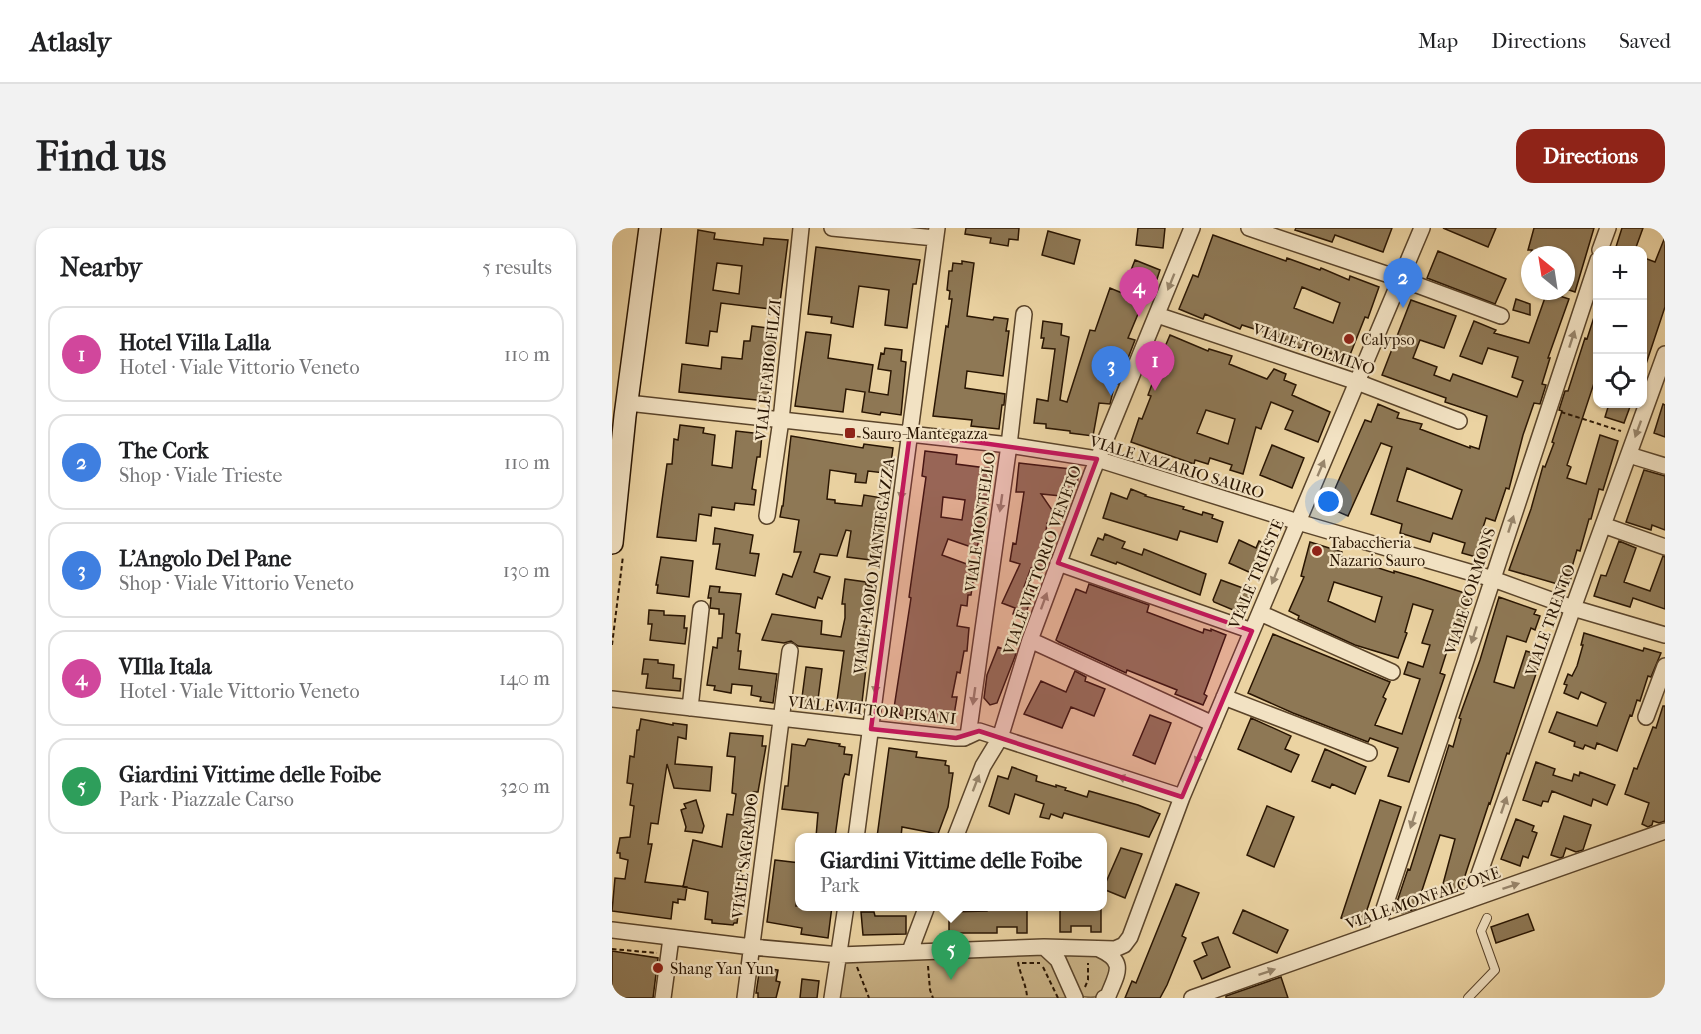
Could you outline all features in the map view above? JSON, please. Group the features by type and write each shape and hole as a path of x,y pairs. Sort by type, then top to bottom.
{"street":[{"path":"612,543 622,411 650,228"},
{"name":"VIALE FABIO FILZI","path":"767,516 781,420 801,228"},
{"path":"832,228 936,233"},
{"name":"VIALE VITTORIO VENETO","path":"956,833 983,766 1000,738 1030,640 1097,459 1192,228"},
{"path":"1249,228 1401,279 1500,316"},
{"name":"VIALE TRIESTE","path":"1092,947 1115,950 1124,945 1130,937 1182,797 1422,228"},
{"path":"1601,246 1608,228"},
{"name":"VIALE PAOLO MANTEGAZZA","path":"857,833 936,233"},
{"name":"VIALE CORMONS","path":"1376,933 1593,276"},
{"name":"VIALE MONTELLO","path":"968,736 1009,445 1024,314"},
{"name":"VIALE TOLMINO","path":"1157,315 1357,382 1459,421"},
{"name":"VIALE TRENTO","path":"1470,900 1603,525 1661,377 1665,354"},
{"name":"VIALE NAZARIO SAURO","path":"622,411 781,420 910,433 1097,459 1298,522 1493,579 1573,608 1665,635"},
{"path":"1629,455 1665,466"},
{"path":"1603,525 1665,547"},
{"path":"1058,563 1252,631"},
{"path":"690,708 701,609"},
{"path":"1260,613 1392,672"},
{"path":"1030,640 1213,724"},
{"name":"VIALE SAGRADO","path":"745,998 790,651"},
{"path":"1646,717 1665,666"},
{"path":"1224,697 1369,753"},
{"name":"VIALE VITTOR PISANI","path":"612,699 956,738 979,731 1182,797"},
{"name":"VIALE MONFALCONE","path":"1192,998 1665,831"},
{"path":"832,998 847,954 846,911"},
{"path":"910,951 925,911"},
{"path":"612,930 752,947 847,954 910,951 927,958 1018,955 1044,946 1092,947 1109,954 1117,961 1119,968 1108,996 1104,998"},
{"path":"663,998 671,938"},
{"path":"1044,946 1058,960 1074,996"},
{"path":"1058,960 1061,953 1068,947"}],"lane":[{"path":"1468,998 1495,970 1481,931 1487,918"}],"path":[{"path":"1550,409 1636,436"},
{"path":"1074,996 1086,986 1092,947"},
{"path":"612,949 669,954"},
{"path":"847,954 869,998"},
{"path":"1027,998 1020,975 1018,955 1041,963 1058,998"},
{"path":"927,958 936,966"},
{"path":"927,958 933,998"}],"highlighted area":[{"path":"910,433 1097,459 1058,563 1252,631 1182,797 979,731 956,738 871,729"}],"shaded area":[{"path":"1042,951 1054,963 1071,998 837,998 844,959"},
{"path":"1091,951 1113,963 1103,995 1097,997 1078,995 1063,961 1068,952"}],"building":[{"path":"966,228 1019,228 1018,240 1009,239 1008,246 990,243 991,238 965,234"},
{"path":"1138,228 1165,228 1163,248 1136,245"},
{"path":"1296,228 1392,228 1383,252 1335,235 1332,242 1295,230"},
{"path":"1443,228 1496,228 1488,247"},
{"path":"1534,228 1594,228 1575,292 1575,246 1529,246"},
{"path":"1622,228 1643,228 1636,246 1616,246"},
{"path":"698,230 715,233 714,239 763,245 764,238 788,240 779,310 721,303 717,332 710,331 708,346 686,343","holes":["717,263 742,266 739,294 713,290"]},
{"path":"1048,231 1080,240 1074,264 1042,255"},
{"path":"1213,235 1286,261 1287,258 1320,270 1321,268 1349,280 1350,276 1379,287 1368,318 1365,317 1348,360 1307,345 1305,350 1284,342 1285,339 1242,325 1240,329 1205,314 1203,319 1179,309 1193,275 1198,277","holes":["1302,287 1340,303 1333,323 1294,308"]},
{"path":"1665,237 1665,307 1647,361 1647,259 1655,262"},
{"path":"816,247 920,260 916,284 913,284 907,328 885,325 889,290 859,286 853,327 831,323 832,317 808,314"},
{"path":"1438,251 1506,279 1495,304 1427,278"},
{"path":"1135,260 1160,270 1157,279 1153,278 1128,338 1135,340 1118,384 1115,383 1110,404 1099,403 1093,436 1046,428 1046,424 1034,423 1037,399 1048,401 1055,349 1042,348 1043,321 1062,324 1061,335 1069,337 1060,400 1067,402 1090,330 1095,331 1110,288 1122,293"},
{"path":"962,261 974,263 967,316 993,320 994,317 1008,319 1006,331 1009,331 1003,376 967,371 965,388 1005,394 999,429 971,426 972,420 933,416 952,299 949,299 950,291 947,290 949,271 952,271 953,263 962,264"},
{"path":"1516,299 1530,304 1530,315 1513,310"},
{"path":"1411,300 1456,316 1444,348 1420,340 1413,358 1437,367 1434,375 1450,381 1453,374 1517,397 1523,381 1512,377 1518,357 1488,348 1482,364 1460,356 1474,321 1496,330 1494,333 1529,343 1544,300 1569,300 1548,358 1550,358 1542,384 1546,385 1540,404 1534,403 1509,489 1506,488 1495,521 1486,518 1480,537 1489,540 1483,559 1462,553 1465,543 1433,533 1430,542 1400,533 1402,524 1371,514 1392,447 1381,443 1348,516 1327,507 1365,420 1371,422 1378,404 1399,413 1397,418 1422,424 1420,429 1470,448 1470,446 1479,449 1487,416 1445,402 1446,398 1382,375","holes":["1407,468 1462,490 1452,519 1397,501"]},
{"path":"1593,320 1593,386 1567,465 1571,467 1567,478 1586,484 1600,435 1618,441 1603,490 1599,489 1580,551 1577,550 1568,587 1509,570 1531,509 1543,466 1545,467 1554,443 1552,442 1562,411 1559,410 1565,391 1568,391 1585,338 1587,339"},
{"path":"752,326 777,329 767,401 679,392 682,364 721,369 722,357 742,359 744,341 750,341"},
{"path":"806,332 831,335 828,358 873,365 869,392 888,395 891,371 878,369 881,353 884,354 885,348 902,350 901,361 906,362 901,415 862,412 865,392 846,389 843,412 795,406"},
{"path":"1170,335 1208,351 1209,349 1232,356 1229,364 1267,379 1274,369 1286,374 1284,380 1296,385 1292,395 1330,412 1318,442 1285,429 1293,411 1271,402 1261,429 1256,427 1243,474 1230,470 1232,465 1210,458 1208,464 1195,460 1194,464 1131,442 1139,418 1142,419 1151,396 1148,395 1158,368 1156,368","holes":["1206,410 1235,419 1228,444 1197,433"]},
{"path":"1663,404 1665,405 1665,437 1654,433"},
{"path":"1608,408 1630,408 1624,423 1605,417"},
{"path":"680,425 704,428 703,433 715,435 712,465 732,468 736,431 762,434 760,457 757,457 752,489 756,490 754,505 735,503 734,510 712,507 711,516 699,514 696,541 657,537 667,464 672,464 674,439 678,440"},
{"path":"791,436 863,448 864,444 893,448 891,463 894,463 893,474 868,471 866,483 855,482 856,474 830,470 827,499 835,500 835,503 862,506 864,495 889,499 879,561 847,557 851,531 846,530 837,556 820,554 814,572 830,577 822,599 818,597 815,608 776,594 783,574 792,577 801,552 794,552 799,520 780,517"},
{"path":"1272,445 1304,458 1292,488 1260,475"},
{"path":"925,451 957,455 956,464 994,469 986,525 983,524 982,533 980,532 977,549 948,539 942,555 975,567 971,595 968,595 967,606 961,605 957,626 969,628 967,651 964,651 960,673 957,672 952,697 957,697 954,715 946,713 945,723 899,715 900,708 894,708 926,477 922,476","holes":["943,497 965,500 962,520 941,517"]},
{"path":"1019,463 1079,470 1077,486 1072,486 1071,497 1041,494 1054,513 1053,519 1047,523 1044,549 1049,550 1042,572 1031,568 1024,587 1034,591 1024,618 1013,614 1015,608 1002,603 1020,564 1010,561 1013,543 1016,544 1024,492 1016,492"},
{"path":"1644,470 1665,476 1665,530 1652,525 1651,530 1626,522"},
{"path":"1131,489 1145,496 1184,507 1183,509 1202,515 1203,512 1213,515 1212,518 1223,522 1217,542 1180,531 1177,540 1103,518 1111,493 1127,499"},
{"path":"715,528 753,535 750,553 759,554 755,576 716,569 720,544 713,544"},
{"path":"1105,534 1125,542 1122,548 1142,555 1144,549 1206,574 1200,595 1117,562 1116,564 1091,555 1098,538 1103,540"},
{"path":"1239,540 1256,548 1259,541 1268,545 1257,570 1253,568 1251,573 1229,563"},
{"path":"1619,541 1636,548 1624,582 1650,591 1663,556 1665,557 1665,609 1633,598 1630,607 1594,596 1601,575 1606,576"},
{"path":"1310,542 1342,552 1341,556 1471,595 1452,652 1447,651 1440,673 1445,675 1409,782 1388,776 1398,748 1370,738 1368,742 1248,693 1273,634 1390,682 1383,697 1386,699 1375,725 1402,734 1420,679 1404,674 1408,662 1423,667 1430,645 1422,643 1433,610 1413,604 1405,632 1407,633 1398,658 1355,645 1298,619 1299,616 1289,611 1304,577 1301,576","holes":["1334,582 1382,597 1375,622 1328,601"]},
{"path":"661,557 693,561 689,597 657,593 658,585 656,585"},
{"path":"845,579 866,582 866,585 872,586 871,607 865,633 870,633 868,645 864,644 861,667 866,668 861,711 836,708 844,651 798,646 791,641 784,643 762,640 772,614 822,621 821,634 841,637 845,618 845,604 842,604"},
{"path":"1221,580 1251,591 1245,607 1241,605 1238,612 1214,602"},
{"path":"1089,584 1149,605 1147,612 1203,633 1204,629 1211,631 1211,629 1226,635 1204,694 1207,696 1203,705 1175,694 1177,690 1127,670 1126,673 1056,640 1076,589 1086,593"},
{"path":"710,586 720,587 719,592 741,594 736,633 740,634 739,669 777,674 773,703 760,701 761,697 751,695 752,686 732,684 731,693 714,690 715,686 707,685 713,647 717,648 718,638 722,638 724,614 719,614 719,609 710,608 711,598 708,598"},
{"path":"1499,597 1536,610 1534,614 1540,616 1535,630 1531,628 1526,642 1507,636 1494,682 1514,688 1526,651 1542,656 1460,891 1439,899 1455,839 1440,835 1416,909 1402,913 1394,911 1408,869 1410,870 1449,745 1453,747 1461,719 1459,718"},
{"path":"649,610 664,611 664,615 685,616 684,628 687,628 685,644 650,640 652,624 648,624"},
{"path":"1584,633 1643,651 1644,648 1661,653 1651,677 1648,676 1640,701 1637,700 1632,716 1630,715 1617,751 1597,743 1595,749 1585,745 1583,749 1574,746 1575,742 1549,732 1557,712 1597,726 1606,703 1581,692 1578,699 1564,693 1567,685 1564,684 1568,674 1572,676 1577,666"},
{"path":"998,647 1016,654 997,703 990,705 984,698 987,675"},
{"path":"644,659 674,665 673,678 681,679 680,691 646,688 648,674 642,674"},
{"path":"806,667 822,669 817,707 801,705"},
{"path":"1075,671 1086,677 1085,681 1105,689 1094,716 1071,707 1062,728 1024,714 1041,681 1066,692"},
{"path":"1663,706 1665,706 1665,821 1659,823 1653,821 1648,827 1642,824 1649,803 1625,794 1653,727 1656,728"},
{"path":"1150,715 1171,723 1155,764 1133,755"},
{"path":"1251,718 1291,736 1285,749 1299,755 1291,772 1238,749"},
{"path":"641,719 673,725 673,723 687,725 686,739 678,737 675,764 712,767 710,791 674,788 667,764 658,824 651,823 648,844 652,844 645,882 687,887 685,900 678,899 678,903 673,902 671,919 612,911 615,878 625,879 628,860 620,858 620,853 617,853 620,838 630,837 634,806 630,805 633,784 627,783 630,756 634,757 637,730 639,730"},
{"path":"730,733 763,736 762,746 766,746 758,792 753,792 752,796 737,896 736,907 739,908 737,923 733,925 712,923 712,920 705,919 708,892 683,887 693,840 722,847 727,814 733,815 736,794 732,793 735,757 727,756"},
{"path":"808,739 840,744 839,746 845,747 844,754 852,755 849,775 845,774 843,779 836,833 816,833 818,813 782,809 785,786 788,786 792,744 805,746"},
{"path":"889,748 917,752 916,757 946,761 945,765 949,766 949,773 953,773 948,807 938,833 902,827 901,833 878,833"},
{"path":"1325,749 1366,767 1355,794 1332,784 1330,788 1312,781"},
{"path":"1536,762 1555,769 1553,775 1572,781 1574,774 1579,776 1580,772 1615,785 1607,805 1593,799 1591,806 1552,791 1548,802 1543,801 1541,806 1523,800"},
{"path":"1012,767 1037,776 1036,781 1066,788 1065,790 1087,797 1089,791 1160,814 1149,837 1064,813 1062,818 1051,814 1049,819 1040,817 1044,804 1015,794 1009,814 989,806 998,776 1008,779"},
{"path":"696,800 704,826 702,833 685,831 681,810 686,808 684,804"},
{"path":"1380,800 1401,807 1362,925 1341,918"},
{"path":"1267,806 1294,817 1274,867 1247,855"},
{"path":"1564,816 1591,825 1583,850 1576,852 1566,848 1563,857 1560,858 1551,855"},
{"path":"1516,819 1534,826 1532,831 1537,833 1528,858 1523,856 1520,866 1501,859"},
{"path":"1121,848 1142,854 1125,898 1107,891 1107,880"},
{"path":"775,860 795,862 795,911 831,911 828,938 801,934 802,928 767,922"},
{"path":"1176,884 1199,893 1182,936 1186,938 1167,985 1160,998 1125,998 1132,981 1136,983"},
{"path":"1243,910 1288,930 1277,953 1233,933"},
{"path":"1027,911 1027,933 1017,933 1017,927 997,927 997,933 949,933 949,912"},
{"path":"1060,911 1101,911 1101,932 1091,932 1091,926 1071,926 1071,932 1060,932"},
{"path":"861,912 874,912 875,916 906,916 906,934 863,935"},
{"path":"1528,914 1534,930 1496,943 1491,927"},
{"path":"1218,937 1230,967 1202,979 1194,961 1207,955 1202,943"},
{"path":"612,951 658,958 653,998 612,998"},
{"path":"760,967 778,970 776,981 780,982 776,998 758,998 758,993 756,993"},
{"path":"1281,977 1288,998 1226,998 1226,996"},
{"path":"802,979 819,981 817,998 800,998"}],"place":[{"name":"The Cork","path":"1403,308"},
{"name":"VIlla Itala","path":"1139,317"},
{"name":"Calypso","path":"1349,339"},
{"name":"Hotel Villa Lalla","path":"1155,391"},
{"name":"L'Angolo Del Pane","path":"1111,396"},
{"name":"Sauro-Mantegazza","path":"850,433"},
{"name":"Tabaccheria Nazario Sauro","path":"1317,551"},
{"name":"Shang Yan Yun","path":"658,968"},
{"name":"Giardini Vittime delle Foibe","path":"951,980"}]}
